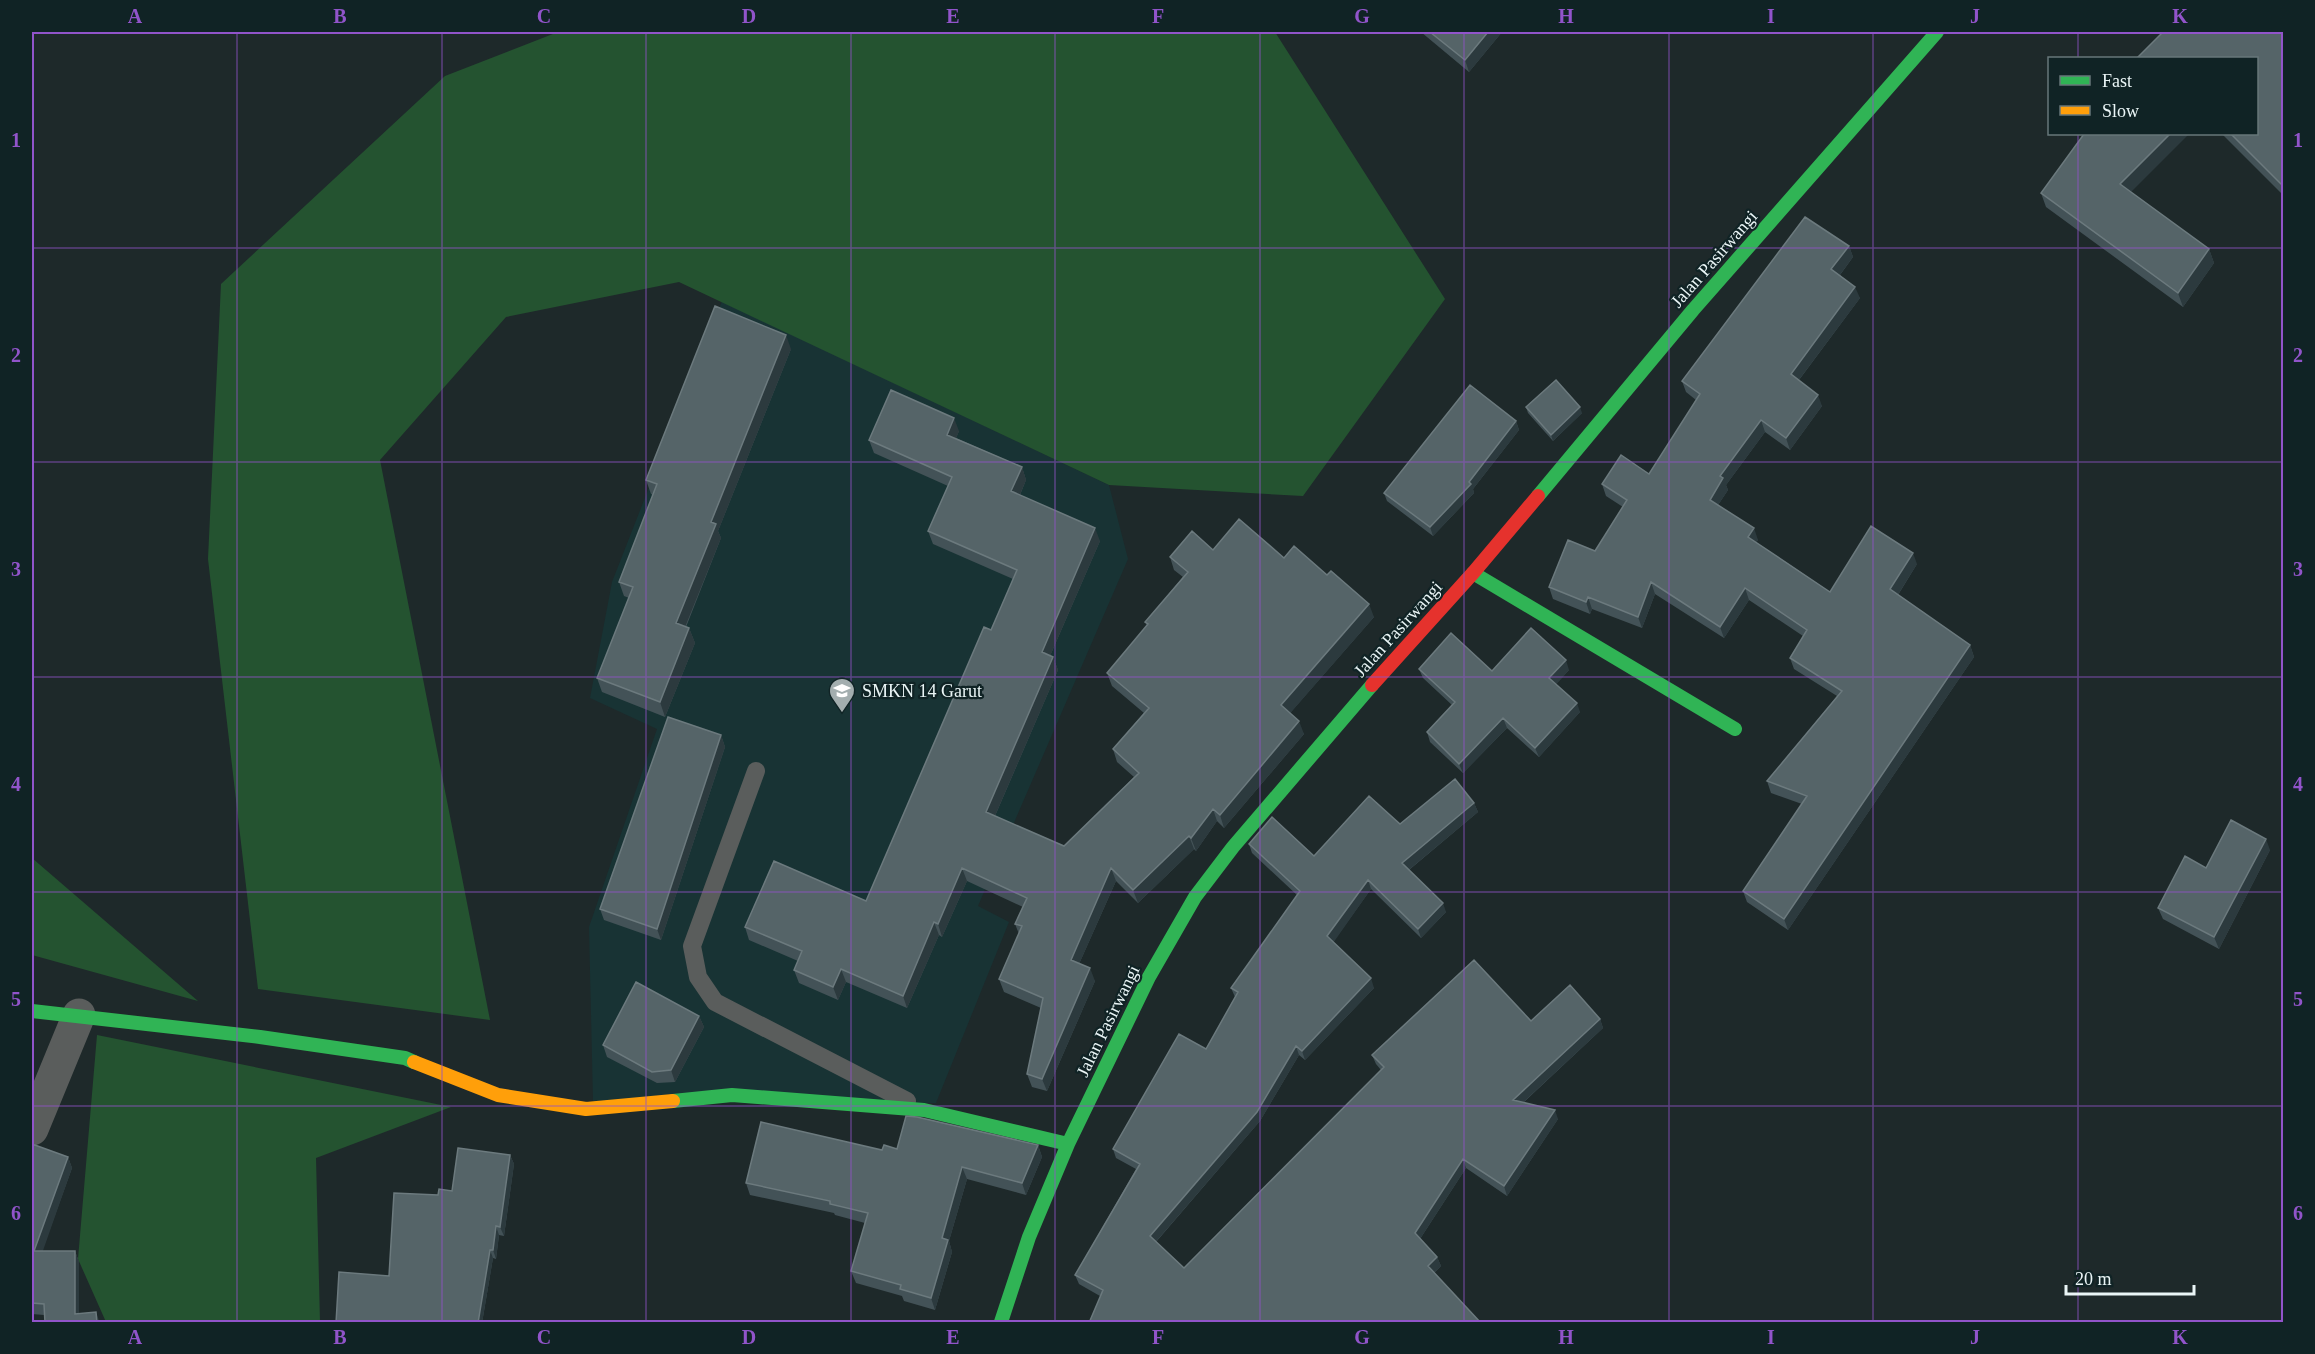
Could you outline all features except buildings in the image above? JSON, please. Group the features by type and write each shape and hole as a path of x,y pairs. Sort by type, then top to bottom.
{"street":[{"name":"Jalan Pasirwangi","path":"1000,1323 1029,1237 1068,1144 1149,977 1195,897 1233,847 1328,735 1473,573 1693,310 1937,32"},
{"path":"1473,573 1735,729"},
{"path":"32,1011 79,1015 405,1058 498,1095 586,1109 732,1095 924,1110 1068,1144"},
{"path":"32,1129 79,1015"}],"lane":[{"path":"756,771 692,946 698,977 715,1002 924,1110"}],"shaded area":[{"name":"SMKN 14 Garut","path":"722,301 1109,485 1128,559 978,906 1009,922 936,1103 593,1101 589,927 657,729 590,698 612,582"}],"green space":[{"path":"558,32 1275,32 1445,299 1303,496 1109,485 679,282 506,317 380,460 490,1020 258,989 208,559 221,284 445,76"},
{"path":"32,858 198,1001 32,955"},
{"path":"97,1035 451,1107 316,1158 320,1322 106,1322 78,1259"}],"traffic: fast":[{"path":"1538,496 1693,310 1937,32"},
{"path":"1473,573 1735,729"},
{"path":"1001,1322 1029,1237 1068,1144 1149,977 1195,897 1233,847 1372,685"},
{"path":"32,1011 260,1037 405,1058 414,1062"},
{"path":"673,1101 732,1095 924,1110 1068,1144"}],"traffic: slow":[{"path":"414,1062 498,1095 586,1109 673,1101"}],"traffic: jam":[{"path":"1372,685 1473,573 1538,496"}],"place":[{"name":"SMKN 14 Garut","path":"842,714"}]}
